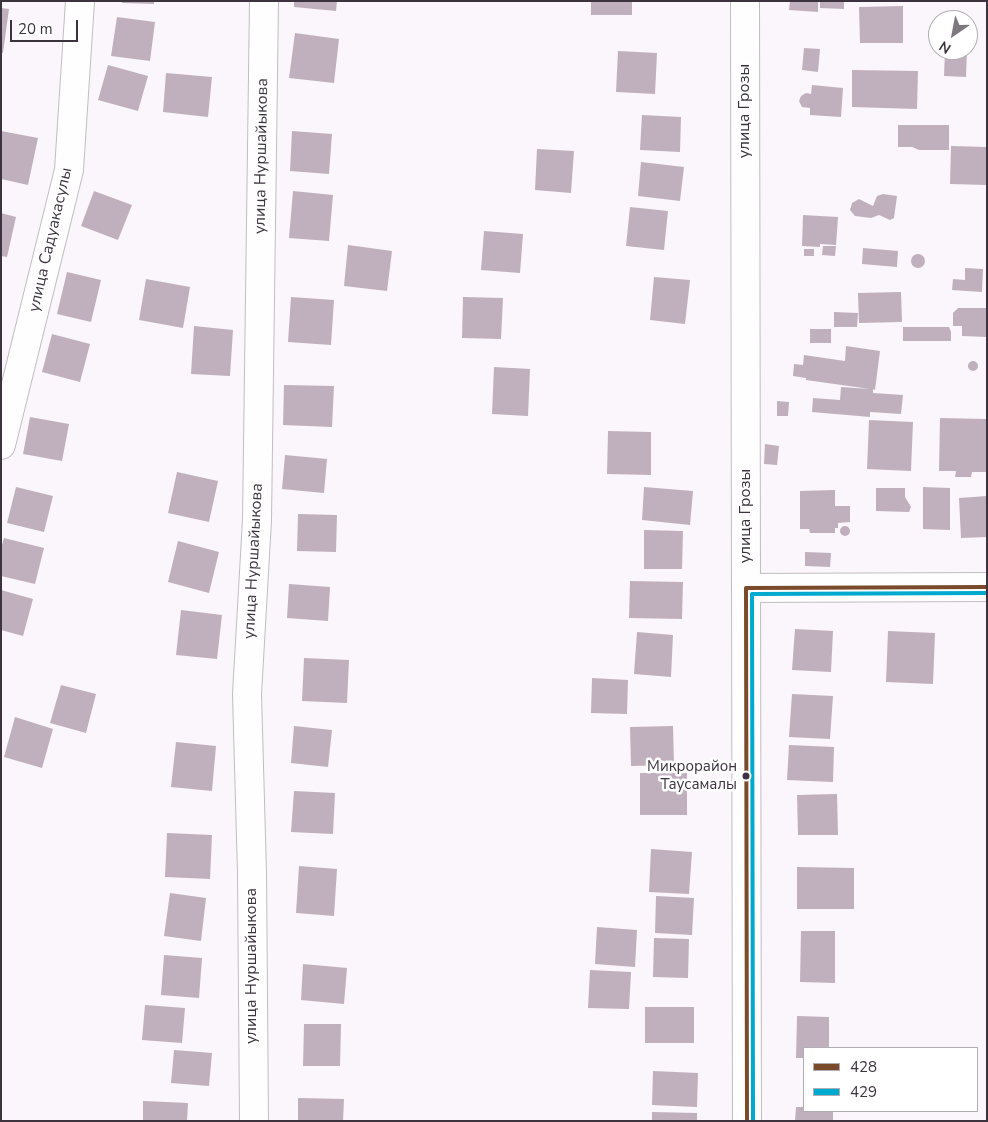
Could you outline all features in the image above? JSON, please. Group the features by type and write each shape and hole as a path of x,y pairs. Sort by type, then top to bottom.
{"street":[{"name":"улица Садуакасулы","path":"1,445 69,170 80,1"},
{"name":"улица Нуршайыкова","path":"254,1121 252,873 247,694 258,520 264,1"},
{"name":"улица Грозы","path":"745,1 748,1121"},
{"path":"746,588 987,588"}],"building":[{"path":"122,1 154,1 154,4 122,3"},
{"path":"294,1 337,1 336,11 294,7"},
{"path":"591,1 632,1 632,15 591,15"},
{"path":"790,1 818,1 818,12 789,10"},
{"path":"820,1 844,1 844,9 820,8"},
{"path":"903,6 903,43 860,43 859,7"},
{"path":"1,8 9,9 3,53 1,53"},
{"path":"117,17 155,22 150,61 111,56"},
{"path":"295,33 339,39 334,83 289,78"},
{"path":"804,48 820,49 818,72 802,70"},
{"path":"618,51 657,53 655,94 616,92"},
{"path":"945,60 967,60 966,77 944,76"},
{"path":"108,65 148,76 138,111 98,100"},
{"path":"852,70 918,71 917,109 852,107"},
{"path":"166,73 212,77 208,117 163,112"},
{"path":"812,85 843,88 841,117 810,115 810,108 802,107 799,101 801,96 806,93 811,94"},
{"path":"642,115 681,117 680,152 640,150"},
{"path":"898,125 949,125 949,150 919,150 912,147 898,147"},
{"path":"1,131 38,138 28,185 1,179"},
{"path":"292,131 332,134 329,174 290,171"},
{"path":"951,146 987,147 987,185 950,184"},
{"path":"537,149 574,151 571,193 535,190"},
{"path":"641,162 684,167 680,201 638,196"},
{"path":"94,191 132,205 118,240 81,226"},
{"path":"293,191 333,195 329,241 289,238"},
{"path":"883,194 897,196 894,218 890,220 879,215 871,218 855,216 850,210 852,203 859,199 873,206 877,196"},
{"path":"630,207 668,211 664,250 626,246"},
{"path":"1,213 16,217 7,257 1,256"},
{"path":"803,215 838,217 836,245 820,244 820,247 802,246"},
{"path":"484,231 523,234 520,273 481,270"},
{"path":"348,245 392,251 387,291 344,286"},
{"path":"823,246 836,246 835,256 822,255"},
{"path":"863,248 898,251 897,267 862,264"},
{"path":"804,249 814,249 814,256 804,256"},
{"path":"918,254 923,256 925,261 923,266 918,268 913,266 911,261 913,256"},
{"path":"965,268 983,269 982,292 952,290 953,279 965,280"},
{"path":"67,272 101,280 91,322 57,314"},
{"path":"654,277 690,280 685,324 650,320"},
{"path":"146,279 190,287 183,328 139,320"},
{"path":"901,292 902,322 859,323 858,293"},
{"path":"291,297 334,300 331,345 288,342"},
{"path":"463,297 503,298 501,339 462,338"},
{"path":"958,308 987,308 987,337 962,336 962,326 953,326 953,313"},
{"path":"834,312 858,313 857,327 834,327"},
{"path":"194,326 233,330 230,376 191,374"},
{"path":"903,327 949,327 951,341 903,341"},
{"path":"810,329 831,329 831,343 810,343"},
{"path":"52,334 90,344 80,382 42,372"},
{"path":"846,346 880,351 873,393 903,395 901,414 870,412 870,417 812,412 813,398 840,400 841,387 870,389 806,380 806,378 793,376 794,364 803,365 804,355 845,361"},
{"path":"971,361 975,361 978,366 977,370 971,371 968,368 968,364"},
{"path":"494,367 530,369 528,416 492,414"},
{"path":"284,385 334,386 332,427 283,425"},
{"path":"777,401 789,402 788,416 777,416"},
{"path":"30,417 69,424 62,461 23,454"},
{"path":"940,418 987,419 987,472 972,472 971,477 955,477 956,471 939,471"},
{"path":"869,420 913,422 911,471 867,469"},
{"path":"608,431 651,432 651,475 607,474"},
{"path":"765,444 779,446 777,465 764,464"},
{"path":"285,455 327,459 324,493 282,489"},
{"path":"177,472 218,481 209,522 168,513"},
{"path":"16,487 53,496 44,532 7,523"},
{"path":"644,487 693,491 690,525 642,520"},
{"path":"923,487 950,488 950,530 923,529"},
{"path":"876,488 905,488 905,497 911,507 909,512 876,511"},
{"path":"835,490 835,506 850,506 850,522 838,523 835,533 810,533 809,529 800,529 800,491"},
{"path":"987,496 987,537 961,538 959,498"},
{"path":"298,514 337,515 336,552 297,551"},
{"path":"845,526 850,531 845,536 840,531"},
{"path":"644,530 683,531 682,569 644,569"},
{"path":"4,538 44,548 35,584 1,576 1,548"},
{"path":"178,541 219,552 209,593 168,582"},
{"path":"805,552 831,553 830,567 805,566"},
{"path":"630,581 683,582 682,619 629,618"},
{"path":"289,584 330,587 328,621 287,618"},
{"path":"1,590 33,599 23,636 1,630"},
{"path":"181,610 222,615 217,659 176,655"},
{"path":"795,629 833,631 831,672 792,670"},
{"path":"888,631 935,633 933,684 886,682"},
{"path":"637,632 673,635 671,677 634,674"},
{"path":"304,658 349,660 347,703 302,701"},
{"path":"592,678 628,680 627,714 591,713"},
{"path":"61,685 96,694 86,733 50,723"},
{"path":"792,694 833,696 830,739 789,737"},
{"path":"15,717 53,729 42,768 4,757"},
{"path":"294,726 332,730 328,767 291,763"},
{"path":"673,726 674,765 631,766 630,727"},
{"path":"176,742 216,746 212,791 171,787"},
{"path":"789,745 834,747 833,782 787,780"},
{"path":"640,773 687,773 687,815 640,815"},
{"path":"294,791 335,793 333,834 291,832"},
{"path":"837,794 838,835 798,835 797,795"},
{"path":"167,833 212,835 210,879 165,877"},
{"path":"651,849 692,852 689,894 649,892"},
{"path":"299,866 337,869 334,916 296,913"},
{"path":"797,867 854,868 854,909 797,909"},
{"path":"170,893 206,898 201,941 164,936"},
{"path":"656,896 694,898 692,935 655,933"},
{"path":"597,927 637,930 635,967 595,964"},
{"path":"801,931 835,931 835,983 800,982"},
{"path":"654,938 689,939 688,978 653,977"},
{"path":"164,955 202,958 199,998 161,995"},
{"path":"303,964 347,968 344,1004 301,1000"},
{"path":"590,970 631,972 629,1009 588,1008"},
{"path":"145,1005 185,1008 182,1043 142,1040"},
{"path":"645,1007 694,1007 694,1043 645,1043"},
{"path":"797,1016 829,1017 829,1047 803,1047 803,1058 796,1058"},
{"path":"304,1024 341,1024 340,1066 303,1066"},
{"path":"174,1050 212,1053 209,1086 171,1083"},
{"path":"653,1071 698,1073 697,1107 652,1105"},
{"path":"298,1098 344,1099 343,1121 298,1121"},
{"path":"143,1101 188,1103 187,1121 143,1121"},
{"path":"796,1107 803,1107 803,1112 833,1112 833,1121 795,1121"},
{"path":"652,1112 697,1113 697,1121 652,1121"}],"transit line":[{"name":"428","path":"747,1121 746,588 987,587"},
{"name":"429","path":"753,1121 752,594 987,593"}],"place":[{"name":"Микрорайон Таусамалы","path":"746,776"}]}
